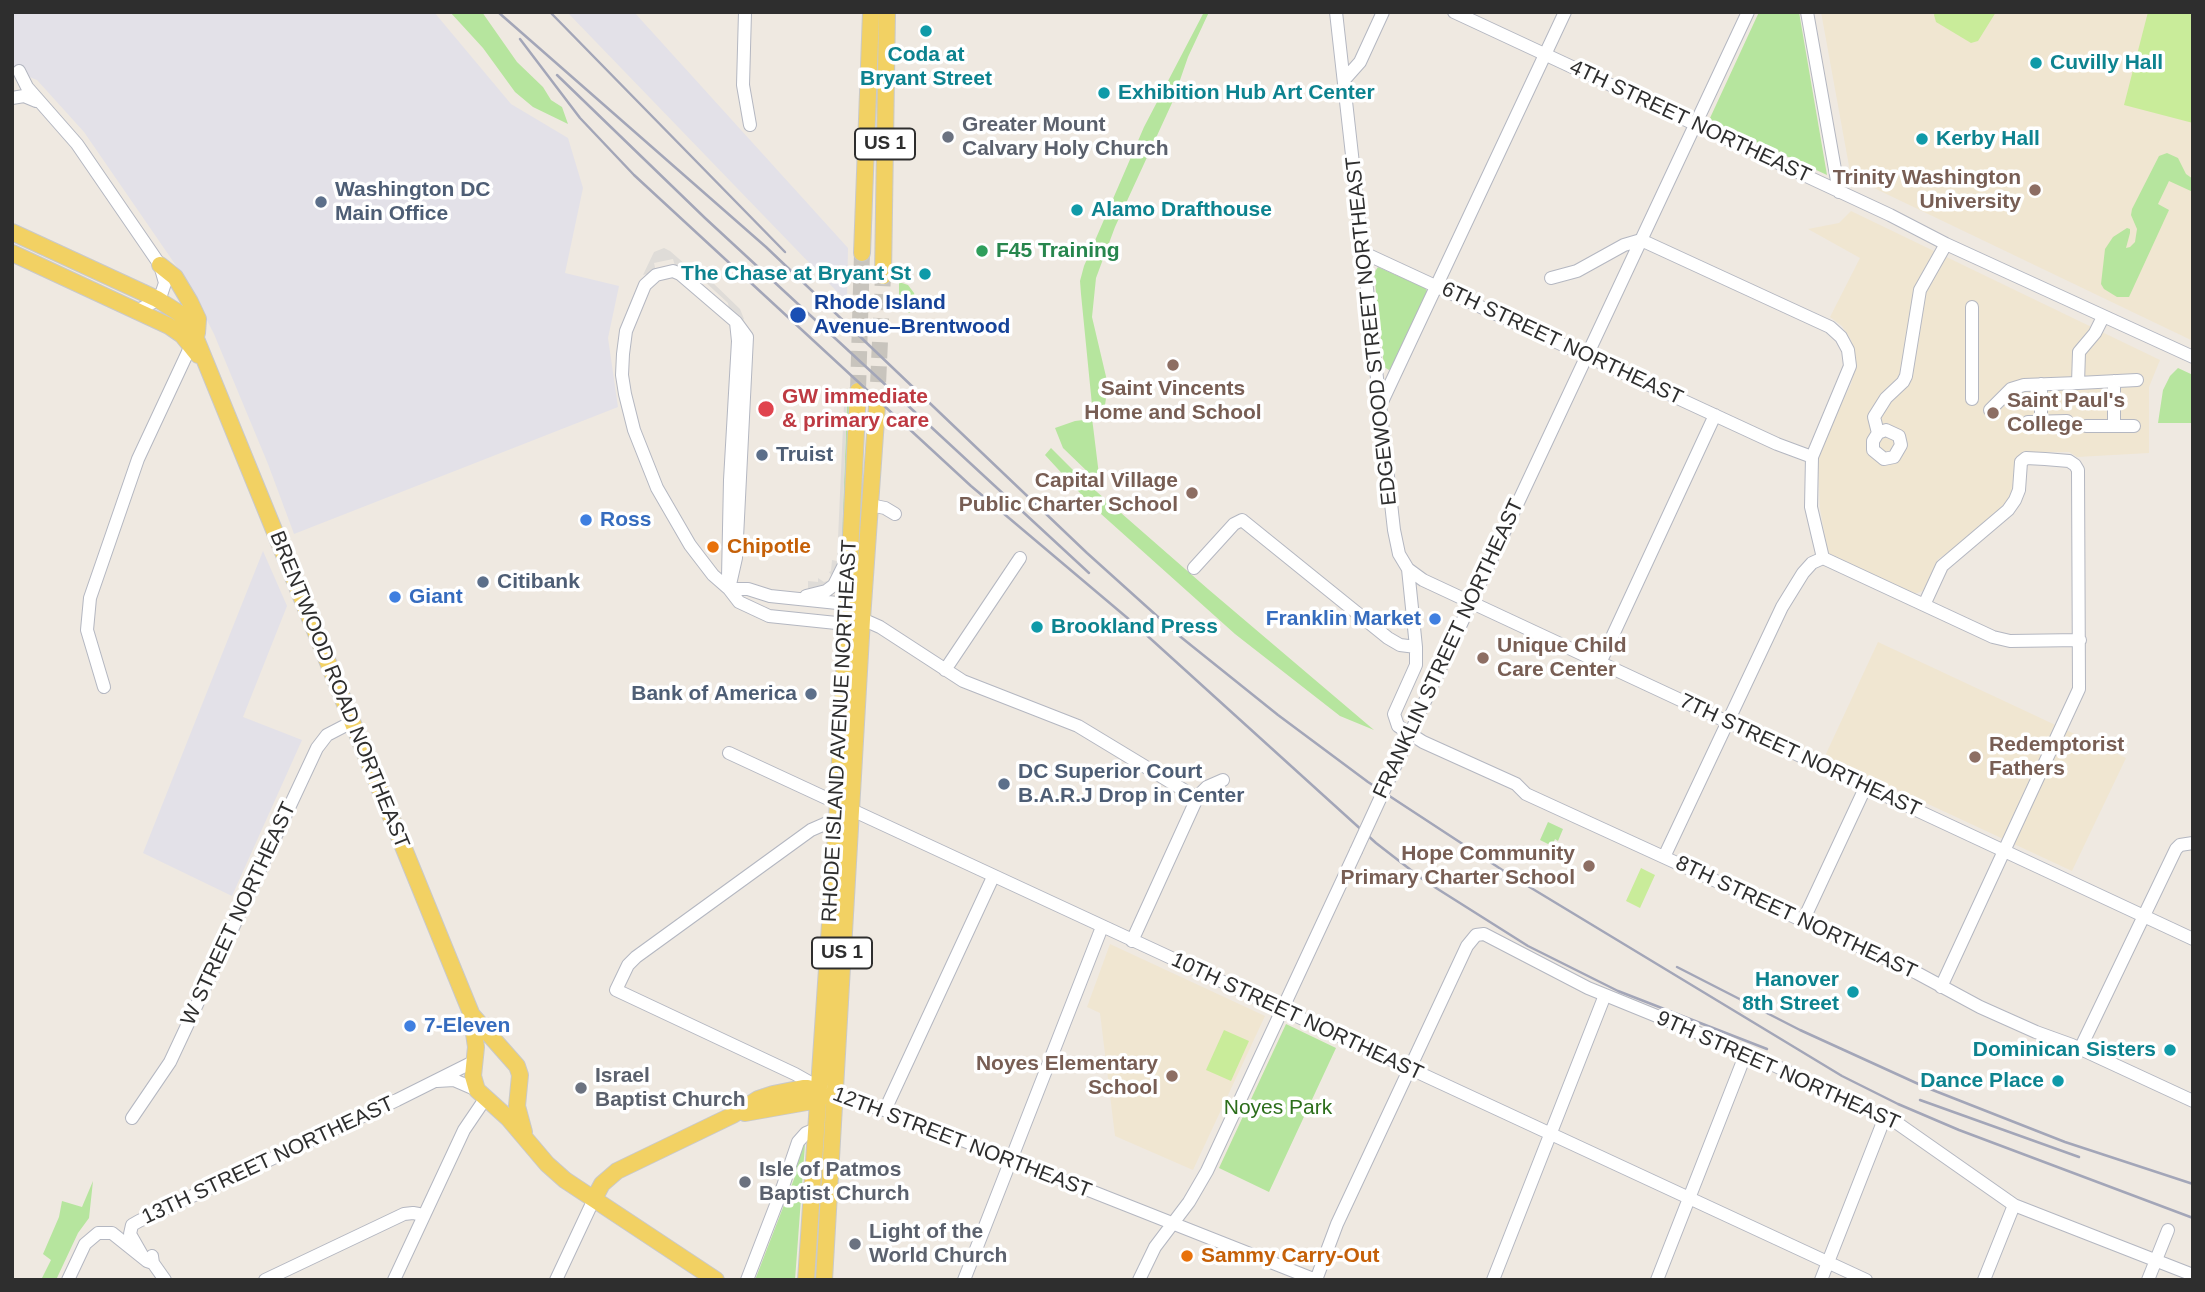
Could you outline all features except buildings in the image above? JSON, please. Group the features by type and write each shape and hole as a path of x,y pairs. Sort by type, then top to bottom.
{"main road":[{"name":"US 1","path":"862,253 871,12"},
{"name":"US 1","path":"883,276 887,12"},
{"path":"12,232 157,299 184,317 194,341"},
{"path":"12,253 194,341"},
{"path":"160,265 175,277 194,310 198,322 194,341"},
{"name":"BRENTWOOD ROAD NORTHEAST","path":"194,341 207,366 354,721 471,1013 476,1043 475,1059"},
{"name":"RHODE ISLAND AVENUE NORTHEAST","path":"854,621 847,604 858,391"},
{"name":"RHODE ISLAND AVENUE NORTHEAST","path":"824,1280 824,1093 841,812 854,621 870,505 877,406"},
{"name":"BRENTWOOD ROAD NORTHEAST","path":"471,1013 500,1048"},
{"path":"525,1137 518,1113 520,1075 517,1066 500,1048 488,1050 475,1059 474,1079 486,1098 555,1171 716,1280"},
{"path":"486,1098 506,1102 517,1093"},
{"path":"594,1199 602,1184 617,1171 733,1115 807,1102 824,1093"},
{"name":"RHODE ISLAND AVENUE NORTHEAST","path":"806,1280 816,1129 824,1093"}],"street":[{"path":"745,12 743,85 750,125"},
{"name":"EDGEWOOD STREET NORTHEAST","path":"1336,12 1397,549 1408,569 1416,647 1416,665 1394,713 1396,724 1402,730"},
{"path":"1344,80 1360,62 1383,12"},
{"name":"4TH STREET NORTHEAST","path":"1454,12 2193,357"},
{"path":"1381,404 1565,12"},
{"name":"FRANKLIN STREET NORTHEAST","path":"1139,1280 1148,1260 1189,1202 1207,1171 1748,12"},
{"path":"1807,12 1839,192"},
{"path":"12,85 19,72 39,102 77,144 160,265 164,287 157,299 136,311"},
{"path":"12,98 24,96 39,102"},
{"path":"1551,278 1577,271 1624,245 1641,240 1829,327 1845,343 1850,366 1812,457 1811,508 1823,558"},
{"path":"1878,433 1874,417 1886,398 1906,376 1920,290 1946,244"},
{"name":"6TH STREET NORTHEAST","path":"1364,253 1760,436 1812,457"},
{"path":"729,589 727,543 738,341 736,322 673,271 656,275 645,285 626,331 622,375 634,430 657,488 690,545 713,575 739,602 769,615 854,621 880,627 971,685 1075,725 1192,795 1198,796"},
{"path":"1972,307 1972,399"},
{"path":"2078,383 2080,352 2103,317"},
{"path":"104,687 87,630 90,598 134,471 194,341"},
{"path":"1990,410 2011,389 2024,385 2137,380"},
{"path":"2114,426 2115,381"},
{"path":"2041,384 2035,421 2067,421"},
{"path":"1600,663 1715,415"},
{"path":"2086,426 2134,426"},
{"path":"1924,605 1942,566 2008,510 2015,500 2019,490 2021,462 2026,458 2069,461 2076,465 2080,689 1941,987"},
{"path":"870,505 885,508 895,514"},
{"path":"1194,568 1234,524 1242,520 1388,638 1404,646 1416,647"},
{"path":"790,598 814,595 834,585 839,579 851,547"},
{"path":"945,670 1020,558"},
{"path":"1664,857 1782,607 1812,563 1823,558 2002,639 2080,640"},
{"name":"7TH STREET NORTHEAST","path":"1408,569 1420,579 2193,939"},
{"path":"729,589 748,589 770,596 847,604"},
{"name":"W STREET NORTHEAST","path":"132,1118 170,1062 317,748 327,735 354,721"},
{"name":"8TH STREET NORTHEAST","path":"1402,730 1516,784 1526,794 1917,973 2036,1032 2080,1049 2193,1101"},
{"name":"10TH STREET NORTHEAST","path":"729,754 841,812 993,877 1866,1280"},
{"path":"1132,941 1198,796 1207,787 1223,780"},
{"path":"1804,921 1866,786"},
{"name":"12TH STREET NORTHEAST","path":"841,812 811,830 636,957 628,965 615,990 824,1093 885,1110 1316,1280"},
{"path":"2080,1049 2176,849 2180,845 2193,843"},
{"path":"885,1110 993,877"},
{"path":"964,1280 1101,927"},
{"name":"9TH STREET NORTHEAST","path":"1410,1069 1471,939 1479,934 1488,935 1549,969 1605,995 1746,1053 1885,1117 1910,1131 2014,1205 2193,1275"},
{"path":"1493,1280 1605,995"},
{"path":"1657,1280 1746,1053"},
{"name":"13TH STREET NORTHEAST","path":"142,1255 130,1234 132,1225 434,1082 475,1059"},
{"path":"1316,1280 1337,1224 1410,1069"},
{"path":"394,1280 466,1126 486,1098 454,1080 434,1082"},
{"path":"1821,1280 1885,1117"},
{"path":"747,1280 798,1142 804,1135 816,1129"},
{"path":"556,1280 594,1199"},
{"path":"1984,1280 2014,1205"},
{"path":"265,1280 404,1214 424,1215"},
{"path":"132,1225 164,1280"},
{"path":"2148,1280 2168,1230"},
{"path":"68,1280 85,1244 100,1232 112,1233 153,1263"}],"shaded area":[{"path":"12,12 434,12 511,104 568,138 583,188 565,273 619,286 608,338 618,407 294,534 214,334 188,283 84,132 37,80 12,70"},
{"path":"567,12 634,12 848,248 847,302"},
{"name":"Trinity Washington University","path":"1821,12 2193,12 2193,341 1851,177"},
{"name":"Saint Paul's College","path":"1851,211 2160,360 2149,387 2149,453 2077,457 2069,452 2041,452 2026,453 2015,458 2012,490 2006,504 1966,541 1938,559 1923,591 1914,594 1828,553 1820,509 1818,462 1824,439 1851,384 1856,366 1851,340 1842,326 1830,317 1860,258 1808,229 1839,223"},
{"path":"664,248 694,272 710,280 740,309 744,319 742,321 729,309 728,303 702,279 695,279 675,266 673,259 654,263 656,272 643,275 654,252"},
{"path":"844,404 847,404 841,560 831,584 808,589 808,581 818,582 818,578 824,582 830,580 832,560 837,561"},
{"path":"263,551 287,606 243,717 302,740 232,896 143,853"},
{"name":"Redemptorist Fathers","path":"1878,642 2126,758 2072,871 1825,756"},
{"name":"Noyes Elementary School","path":"1110,944 1265,1016 1193,1170 1115,1136 1100,1013 1087,1007"}],"green space":[{"path":"450,12 482,12 517,62 543,87 551,100 562,107 568,124 533,107 515,92 483,48"},
{"path":"1204,12 1209,12 1188,57 1172,103 1115,227 1096,278 1092,317 1108,385 1105,405 1096,422 1080,281 1144,127"},
{"path":"1759,12 1799,12 1827,175 1713,122 1710,118"},
{"path":"1935,12 1996,12 1978,41 1971,43 1936,22"},
{"path":"2148,12 2193,12 2193,123 2124,105"},
{"path":"2167,153 2178,158 2186,174 2193,179 2193,192 2169,181 2158,204 2169,210 2129,297 2117,297 2101,284 2105,249 2113,237 2127,228 2130,233 2126,248 2135,242 2137,229 2131,215 2132,209 2159,156"},
{"path":"1378,267 1427,291 1389,370 1384,367 1374,273"},
{"path":"899,282 908,285 914,293 917,304 909,313 899,304"},
{"path":"2178,368 2193,375 2193,423 2158,423 2163,390 2170,376"},
{"path":"847,404 850,404 841,561"},
{"path":"1092,419 1099,475 1091,475 1063,448 1055,428"},
{"path":"1051,448 1081,478 1208,589 1374,730 1340,716 1235,634 1091,505 1045,455"},
{"path":"1548,822 1563,829 1558,841 1555,839 1552,846 1540,840"},
{"path":"1641,868 1655,875 1640,908 1626,901"},
{"name":"Noyes Park","path":"1286,1024 1336,1048 1269,1192 1219,1168"},
{"path":"1224,1030 1249,1041 1231,1081 1206,1070"},
{"path":"805,1144 795,1280 755,1280 794,1179 800,1151"},
{"path":"93,1181 89,1218 78,1233 56,1280 41,1280 51,1260 43,1254 59,1217 62,1201 82,1207"}],"tunnel":[{"path":"858,391 862,253"},
{"path":"877,406 883,276"}],"railway":[{"path":"498,12 766,247 1087,553 1177,634 1278,715 1368,782 1513,877 1842,1076 1959,1130 2193,1218"},
{"path":"550,12 785,252"},
{"path":"520,39 580,118 634,175 971,486 1131,621 1376,843 1425,881 1528,946 1618,991 1767,1049"},
{"path":"557,75 705,218 1089,573"},
{"path":"1677,967 1800,1030 1925,1087 2065,1142 2193,1184"},
{"path":"1920,1100 2079,1157"}],"place":[{"name":"Coda at Bryant Street","path":"926,31"},
{"name":"Cuvilly Hall","path":"2036,63"},
{"name":"Exhibition Hub Art Center","path":"1104,93"},
{"name":"Greater Mount Calvary Holy Church","path":"948,137"},
{"name":"Kerby Hall","path":"1922,139"},
{"name":"Trinity Washington University","path":"2035,190"},
{"name":"Washington DC Main Office","path":"321,202"},
{"name":"Alamo Drafthouse","path":"1077,210"},
{"name":"F45 Training","path":"982,251"},
{"name":"The Chase at Bryant St","path":"925,274"},
{"name":"Rhode Island Avenue–Brentwood","path":"798,315"},
{"name":"Saint Vincents Home and School","path":"1173,365"},
{"name":"GW immediate & primary care","path":"766,409"},
{"name":"Saint Paul's College","path":"1993,413"},
{"name":"Truist","path":"762,455"},
{"name":"Capital Village Public Charter School","path":"1192,493"},
{"name":"Ross","path":"586,520"},
{"name":"Chipotle","path":"713,547"},
{"name":"Citibank","path":"483,582"},
{"name":"Giant","path":"395,597"},
{"name":"Franklin Market","path":"1435,619"},
{"name":"Brookland Press","path":"1037,627"},
{"name":"Unique Child Care Center","path":"1483,658"},
{"name":"Bank of America","path":"811,694"},
{"name":"Redemptorist Fathers","path":"1975,757"},
{"name":"DC Superior Court B.A.R.J Drop in Center","path":"1004,784"},
{"name":"Hope Community Primary Charter School","path":"1589,866"},
{"name":"Hanover 8th Street","path":"1853,992"},
{"name":"7-Eleven","path":"410,1026"},
{"name":"Dominican Sisters","path":"2170,1050"},
{"name":"Noyes Elementary School","path":"1172,1076"},
{"name":"Dance Place","path":"2058,1081"},
{"name":"Israel Baptist Church","path":"581,1088"},
{"name":"Isle of Patmos Baptist Church","path":"745,1182"},
{"name":"Light of the World Church","path":"855,1244"},
{"name":"Sammy Carry-Out","path":"1187,1256"}]}
